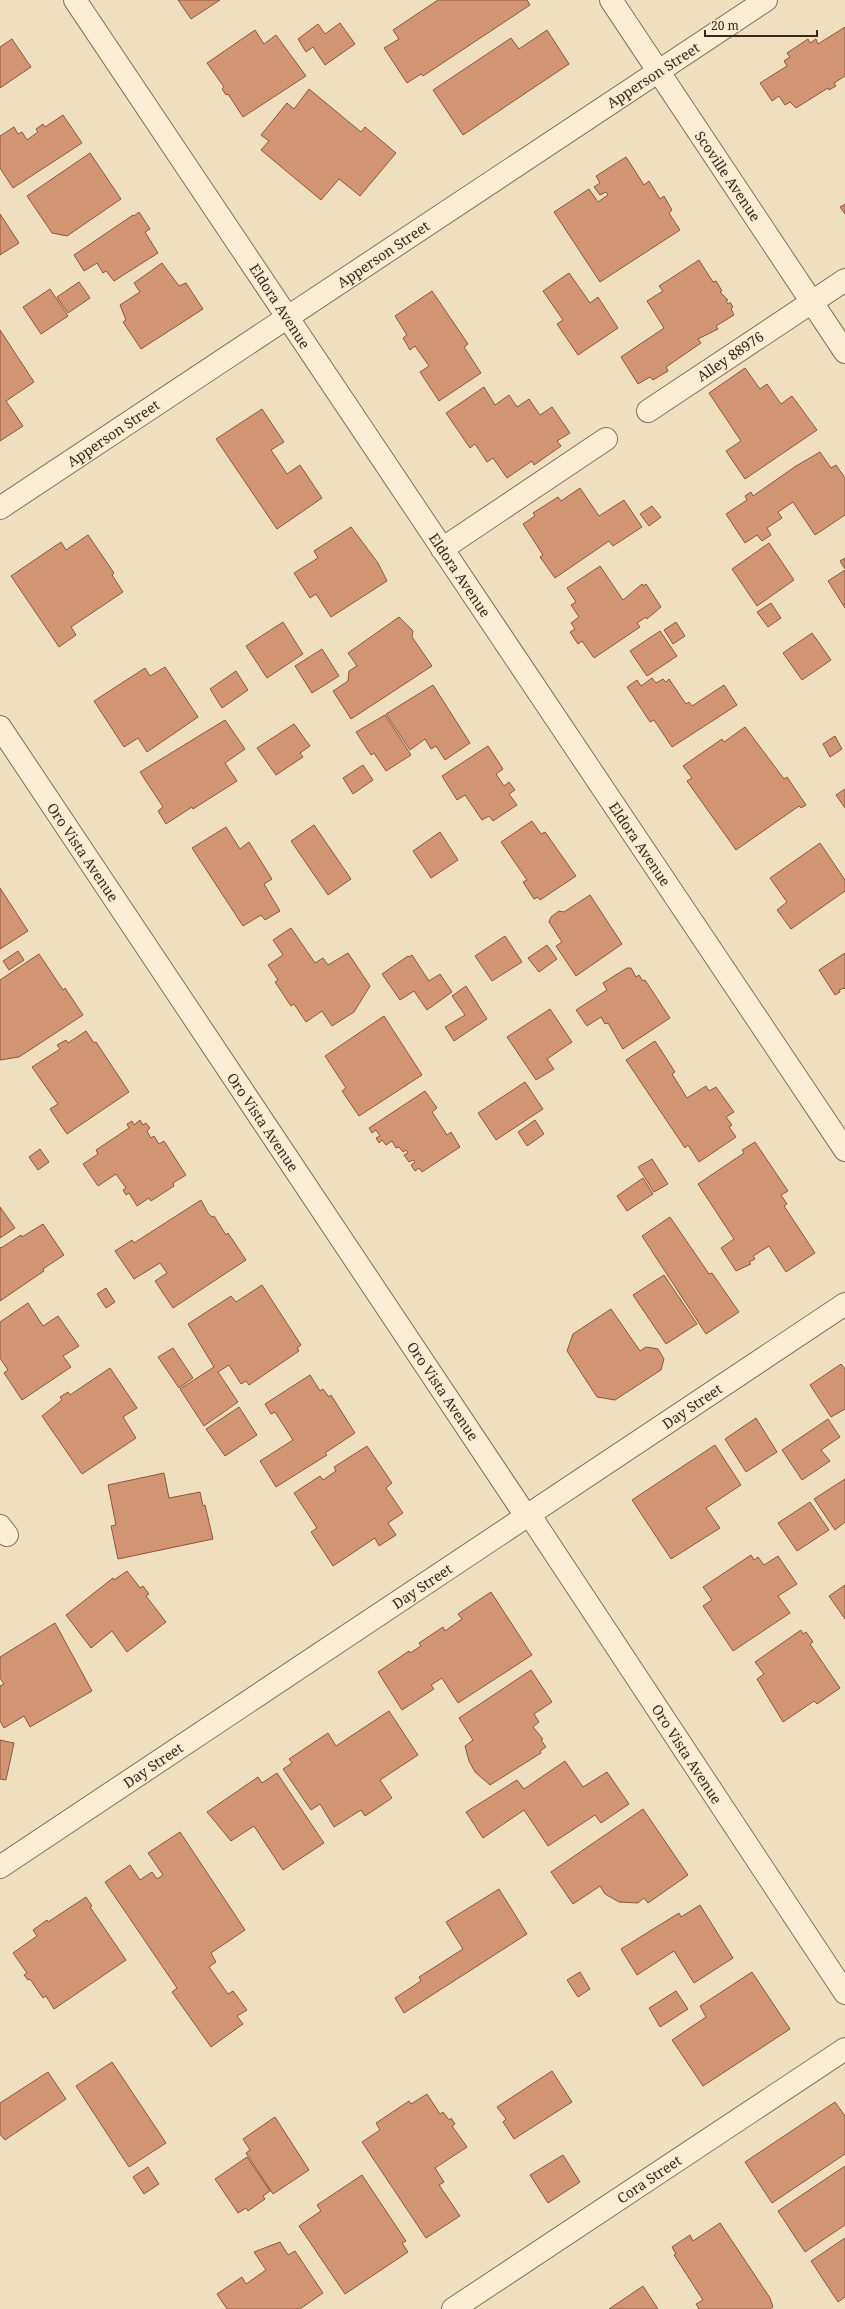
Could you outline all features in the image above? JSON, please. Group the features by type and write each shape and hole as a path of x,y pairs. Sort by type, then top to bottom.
{"street":[{"name":"Eldora Avenue","path":"76,0 287,318 845,1150"},
{"name":"Scoville Avenue","path":"611,0 845,352"},
{"name":"Apperson Street","path":"0,508 766,0"},
{"name":"Alley 88976","path":"648,411 845,280"},
{"path":"442,549 606,439"},
{"name":"Oro Vista Avenue","path":"0,727 528,1515 845,1993"},
{"name":"Day Street","path":"0,1867 845,1304"},
{"name":"Cora Street","path":"453,2309 845,2049"}],"building":[{"path":"178,0 220,0 191,19"},
{"path":"438,0 527,0 530,5 423,76 421,74 407,83 384,48 399,39 393,30"},
{"path":"340,23 355,44 325,65 313,47 306,52 298,39 318,24 325,34"},
{"path":"845,27 845,76 834,83 836,86 829,90 828,88 796,108 790,102 785,105 779,96 772,101 760,83 787,66 784,61 790,57 787,53 808,39 810,43 816,39 818,44"},
{"path":"255,30 264,44 276,35 306,76 243,117 228,94 226,95 222,89 224,87 207,63"},
{"path":"547,30 569,64 463,135 433,90 511,38 519,49"},
{"path":"12,39 31,67 0,88 0,47"},
{"path":"309,89 361,132 365,127 396,153 360,196 339,179 321,200 261,150 269,141 261,135 287,103 294,109"},
{"path":"63,115 82,143 13,188 0,168 0,136 14,127 18,134 22,132 27,140 38,132 36,129 43,124 45,127"},
{"path":"90,153 121,199 67,236 52,233 27,196"},
{"path":"626,157 644,185 649,181 660,199 664,196 672,210 669,213 680,230 600,282 554,212 589,189 598,202 608,195 606,192 600,195 594,187 600,183 596,176"},
{"path":"845,204 845,214 840,207"},
{"path":"139,212 150,229 145,232 158,253 114,281 106,271 103,273 97,263 84,271 74,255"},
{"path":"0,214 19,243 0,255"},
{"path":"699,260 713,282 716,281 722,291 720,292 728,300 726,301 728,304 730,302 733,307 731,309 734,315 716,326 718,329 698,339 701,343 666,367 668,371 653,380 650,377 638,384 621,357 664,328 647,301 663,291 659,286"},
{"path":"162,263 179,286 186,283 203,309 141,349 123,322 126,320 120,305 140,292 134,283"},
{"path":"569,273 590,303 598,297 618,328 578,355 557,324 563,320 543,291"},
{"path":"79,282 90,298 68,313 57,297"},
{"path":"50,289 68,316 41,334 23,307"},
{"path":"432,291 468,344 464,347 481,373 439,401 420,372 429,366 415,346 410,350 403,338 407,335 395,316"},
{"path":"0,330 34,382 6,401 23,426 0,441"},
{"path":"745,368 760,389 767,384 781,404 792,396 817,430 745,479 726,451 741,441 709,393"},
{"path":"484,387 495,405 509,395 517,407 529,399 540,415 552,407 570,433 557,441 561,446 534,465 532,461 507,478 493,458 487,462 475,444 470,448 446,413"},
{"path":"262,409 284,442 271,450 287,474 300,465 322,498 277,529 216,439"},
{"path":"820,452 831,468 836,465 845,478 845,515 815,535 793,502 778,512 782,518 767,528 771,535 762,541 757,535 745,543 726,514 747,500 745,496 751,492 753,496 796,466"},
{"path":"580,488 599,516 624,500 642,527 613,546 609,541 555,578 540,557 543,555 523,524 535,516 533,513 558,497 561,501"},
{"path":"652,506 661,517 649,526 640,514"},
{"path":"351,527 378,563 387,581 331,617 316,594 310,598 294,573 318,558 314,551"},
{"path":"88,535 114,573 112,575 123,592 71,627 76,635 59,647 11,576 61,542 66,550"},
{"path":"769,543 794,580 757,606 732,569"},
{"path":"845,558 845,569 840,561"},
{"path":"600,566 623,600 642,584 643,586 646,584 661,607 647,619 646,617 637,623 640,627 594,658 582,641 578,644 570,632 575,629 571,623 579,617 571,605 576,602 567,588"},
{"path":"845,570 845,608 828,581"},
{"path":"771,603 781,618 768,627 757,612"},
{"path":"399,617 413,631 412,637 432,666 351,719 333,691 348,681 349,671 357,666 348,653"},
{"path":"283,622 303,654 267,678 246,646"},
{"path":"676,622 685,636 673,644 664,630"},
{"path":"660,631 677,656 647,676 630,651"},
{"path":"812,633 831,660 802,680 783,653"},
{"path":"322,649 339,676 312,693 295,666"},
{"path":"165,667 198,717 147,752 138,738 124,747 94,701 145,668 150,676"},
{"path":"236,671 248,690 222,708 210,689"},
{"path":"652,678 656,683 663,679 666,682 669,679 686,704 689,702 692,706 724,685 737,705 672,747 654,720 650,722 627,687 637,680 641,686"},
{"path":"433,685 470,743 445,760 436,746 431,749 425,739 410,750 386,714"},
{"path":"385,715 411,755 386,771 374,753 371,755 356,732"},
{"path":"225,720 245,749 225,763 237,781 166,824 158,811 163,807 140,772"},
{"path":"294,724 310,746 300,753 303,757 276,775 257,748"},
{"path":"745,727 784,779 787,777 806,805 801,808 799,806 736,850 687,781 692,778 683,766 722,739 724,742"},
{"path":"835,736 842,749 830,757 823,744"},
{"path":"488,746 503,769 496,774 504,786 509,782 515,790 509,794 517,805 493,821 489,816 482,820 465,795 457,800 442,776"},
{"path":"363,765 373,780 353,794 343,778"},
{"path":"845,789 845,808 836,795"},
{"path":"532,821 541,834 545,832 576,876 540,900 538,897 534,899 523,882 527,880 501,842"},
{"path":"314,825 351,879 328,895 291,841"},
{"path":"226,827 240,849 249,842 272,879 264,884 280,911 265,920 261,915 243,926 192,848"},
{"path":"440,832 458,860 431,878 413,851"},
{"path":"820,843 845,880 845,891 791,929 777,910 787,902 770,878"},
{"path":"0,888 28,931 0,949"},
{"path":"590,895 622,944 576,976 556,946 562,942 549,922 551,917 559,911 564,912"},
{"path":"291,928 315,963 323,958 328,965 348,953 370,986 354,1012 332,1026 322,1011 306,1022 294,1004 291,1006 275,982 278,980 268,965 283,955 273,940"},
{"path":"505,936 522,962 492,981 475,956"},
{"path":"547,945 557,959 539,972 528,958"},
{"path":"18,951 24,960 9,970 3,961"},
{"path":"845,953 845,989 839,990 840,992 835,995 819,970"},
{"path":"39,954 63,990 65,988 83,1015 19,1057 0,1060 0,980"},
{"path":"412,955 429,981 440,974 452,992 427,1010 414,991 400,1000 382,974 408,956 409,957"},
{"path":"627,968 631,968 636,977 639,975 643,981 645,980 670,1018 623,1049 608,1023 605,1024 601,1017 587,1026 576,1010 607,990 603,983"},
{"path":"466,986 487,1019 454,1041 445,1027 465,1015 452,996"},
{"path":"550,1009 572,1042 547,1059 554,1069 536,1080 507,1037"},
{"path":"384,1016 422,1075 359,1116 342,1091 346,1088 325,1056"},
{"path":"86,1031 94,1043 96,1042 129,1092 67,1134 50,1109 58,1104 32,1067 60,1049 57,1045 66,1040 68,1043"},
{"path":"655,1041 675,1072 672,1074 687,1098 706,1086 709,1091 716,1087 734,1112 726,1117 732,1125 729,1127 736,1137 699,1162 688,1145 685,1148 626,1060"},
{"path":"525,1082 543,1109 496,1140 478,1113"},
{"path":"425,1091 437,1108 432,1112 447,1135 451,1132 460,1147 422,1172 419,1168 415,1171 411,1165 415,1162 413,1160 409,1162 404,1155 408,1153 406,1150 403,1152 399,1147 396,1148 392,1141 386,1145 382,1140 379,1143 376,1138 380,1136 376,1130 372,1133 369,1128"},
{"path":"140,1120 143,1125 146,1123 150,1128 147,1131 151,1138 154,1136 159,1144 164,1141 186,1175 173,1183 174,1186 151,1201 149,1198 137,1206 129,1193 126,1195 123,1190 126,1188 116,1174 98,1186 83,1164 98,1154 96,1150 129,1128 127,1124 132,1121 134,1125"},
{"path":"535,1120 544,1134 527,1146 518,1132"},
{"path":"755,1142 788,1191 781,1195 787,1204 784,1206 815,1253 786,1272 769,1246 753,1256 755,1259 749,1262 751,1264 736,1271 721,1248 734,1239 698,1184 744,1153 742,1150"},
{"path":"40,1149 49,1162 38,1170 29,1157"},
{"path":"652,1159 668,1184 654,1192 638,1167"},
{"path":"643,1178 653,1194 627,1211 617,1196"},
{"path":"201,1200 208,1213 212,1217 214,1216 226,1235 228,1233 246,1260 173,1308 155,1281 167,1273 160,1263 134,1279 115,1251 132,1240 134,1243"},
{"path":"0,1207 15,1228 0,1238"},
{"path":"670,1217 709,1274 712,1273 739,1312 706,1334 642,1236"},
{"path":"43,1224 64,1255 43,1269 44,1271 0,1301 0,1247 1,1248 21,1235 22,1237"},
{"path":"664,1275 697,1324 666,1344 633,1295"},
{"path":"262,1285 301,1345 297,1348 299,1351 249,1385 246,1381 241,1384 229,1365 218,1372 238,1402 204,1426 180,1389 214,1367 188,1324 231,1296 236,1302"},
{"path":"106,1288 115,1302 106,1308 97,1294"},
{"path":"28,1303 43,1326 58,1316 79,1346 63,1356 71,1367 22,1400 4,1373 8,1370 0,1358 0,1322"},
{"path":"611,1309 640,1351 646,1347 658,1349 664,1359 661,1370 615,1400 597,1397 567,1351 573,1334"},
{"path":"173,1348 193,1378 179,1388 158,1357"},
{"path":"841,1364 845,1369 845,1409 831,1417 810,1385"},
{"path":"110,1368 137,1408 123,1417 136,1438 82,1474 42,1416 62,1400 60,1397 68,1392 70,1395"},
{"path":"310,1375 320,1391 323,1389 329,1397 331,1395 355,1433 325,1453 327,1455 276,1487 260,1461 293,1440 275,1412 271,1414 265,1404"},
{"path":"239,1407 257,1435 225,1456 206,1429"},
{"path":"756,1418 777,1452 746,1472 725,1439"},
{"path":"828,1419 840,1437 821,1450 830,1461 802,1480 782,1450"},
{"path":"715,1445 741,1485 706,1508 720,1528 671,1559 632,1500"},
{"path":"367,1446 392,1483 386,1488 403,1513 388,1523 396,1535 379,1546 375,1538 333,1566 311,1532 317,1528 294,1493 320,1476 323,1480 336,1471 334,1467"},
{"path":"164,1473 169,1498 200,1492 203,1506 205,1505 213,1539 118,1559 111,1526 116,1525 108,1485"},
{"path":"845,1479 845,1522 835,1530 814,1499"},
{"path":"810,1502 829,1530 797,1551 778,1523"},
{"path":"751,1555 754,1560 758,1557 764,1565 778,1556 797,1584 778,1596 790,1613 733,1651 703,1606 712,1600 703,1587"},
{"path":"127,1571 140,1588 143,1586 149,1594 146,1596 166,1622 127,1652 112,1631 91,1648 66,1615 113,1578 114,1580"},
{"path":"845,1585 845,1619 829,1596"},
{"path":"491,1592 532,1655 458,1703 442,1678 431,1685 434,1689 402,1710 378,1672 409,1651 410,1653 421,1646 419,1643 443,1627 445,1631 462,1619 458,1614"},
{"path":"55,1623 92,1691 30,1727 24,1716 4,1728 0,1721 0,1686 4,1684 0,1678 0,1657"},
{"path":"801,1630 803,1634 806,1632 813,1642 810,1644 840,1688 817,1704 814,1701 783,1722 757,1679 764,1674 755,1662"},
{"path":"531,1670 552,1702 534,1714 539,1722 533,1727 543,1739 541,1740 546,1747 540,1751 541,1753 490,1785 475,1772 469,1761 465,1746 473,1740 459,1718"},
{"path":"389,1711 418,1755 380,1780 392,1798 365,1816 361,1810 334,1827 320,1804 311,1810 283,1769 292,1763 289,1759 328,1733 336,1746"},
{"path":"0,1740 14,1743 6,1780 0,1779"},
{"path":"565,1761 583,1787 607,1772 629,1804 601,1823 595,1815 548,1846 524,1810 483,1838 466,1812 517,1780 524,1789"},
{"path":"277,1773 324,1843 283,1870 254,1826 231,1841 207,1812 258,1777 262,1783"},
{"path":"643,1809 688,1875 648,1903 644,1898 638,1903 619,1902 605,1894 600,1886 573,1904 551,1872"},
{"path":"180,1832 245,1930 211,1953 216,1962 209,1967 228,1994 233,1991 247,2010 237,2016 243,2024 211,2047 172,1992 177,1988 105,1882 130,1865 140,1880 152,1872 157,1879 163,1875 148,1853"},
{"path":"499,1889 527,1934 404,2013 395,1998 421,1981 419,1977 463,1949 446,1922"},
{"path":"86,1897 92,1906 90,1907 126,1960 54,2009 46,1996 43,1998 30,1979 28,1980 24,1975 27,1973 13,1953 37,1936 33,1930"},
{"path":"700,1905 733,1958 694,1983 674,1951 637,1975 621,1949 679,1913 681,1917"},
{"path":"580,1972 590,1989 578,1997 567,1980"},
{"path":"752,1972 790,2029 703,2086 672,2040 706,2017 700,2006"},
{"path":"676,1991 688,2009 660,2027 649,2008"},
{"path":"112,2062 166,2143 129,2167 76,2086"},
{"path":"552,2071 572,2102 514,2139 503,2122 506,2119 497,2107"},
{"path":"48,2072 66,2099 5,2140 0,2134 0,2103"},
{"path":"427,2094 440,2114 443,2112 449,2120 451,2118 455,2124 452,2126 467,2147 435,2168 444,2182 439,2185 460,2216 426,2238 362,2142 380,2130 376,2123 409,2101 411,2104"},
{"path":"835,2102 845,2116 845,2154 772,2203 745,2162"},
{"path":"275,2117 309,2170 273,2194 246,2153 250,2150 243,2139"},
{"path":"563,2155 580,2182 548,2203 530,2175"},
{"path":"247,2157 270,2191 263,2196 265,2199 248,2211 246,2208 238,2213 215,2179"},
{"path":"845,2166 845,2225 805,2252 778,2211"},
{"path":"148,2167 159,2184 144,2194 133,2177"},
{"path":"362,2175 406,2241 402,2243 408,2252 345,2294 299,2226 321,2211 317,2205"},
{"path":"720,2223 770,2298 773,2307 770,2309 699,2309 696,2304 703,2300 674,2255 676,2254 672,2247 690,2235 693,2241"},
{"path":"845,2238 845,2297 838,2302 811,2261"},
{"path":"280,2242 288,2255 295,2251 323,2293 300,2309 227,2309 217,2294 242,2277 246,2284 266,2270 254,2252"},
{"path":"643,2286 658,2309 609,2309"}]}
